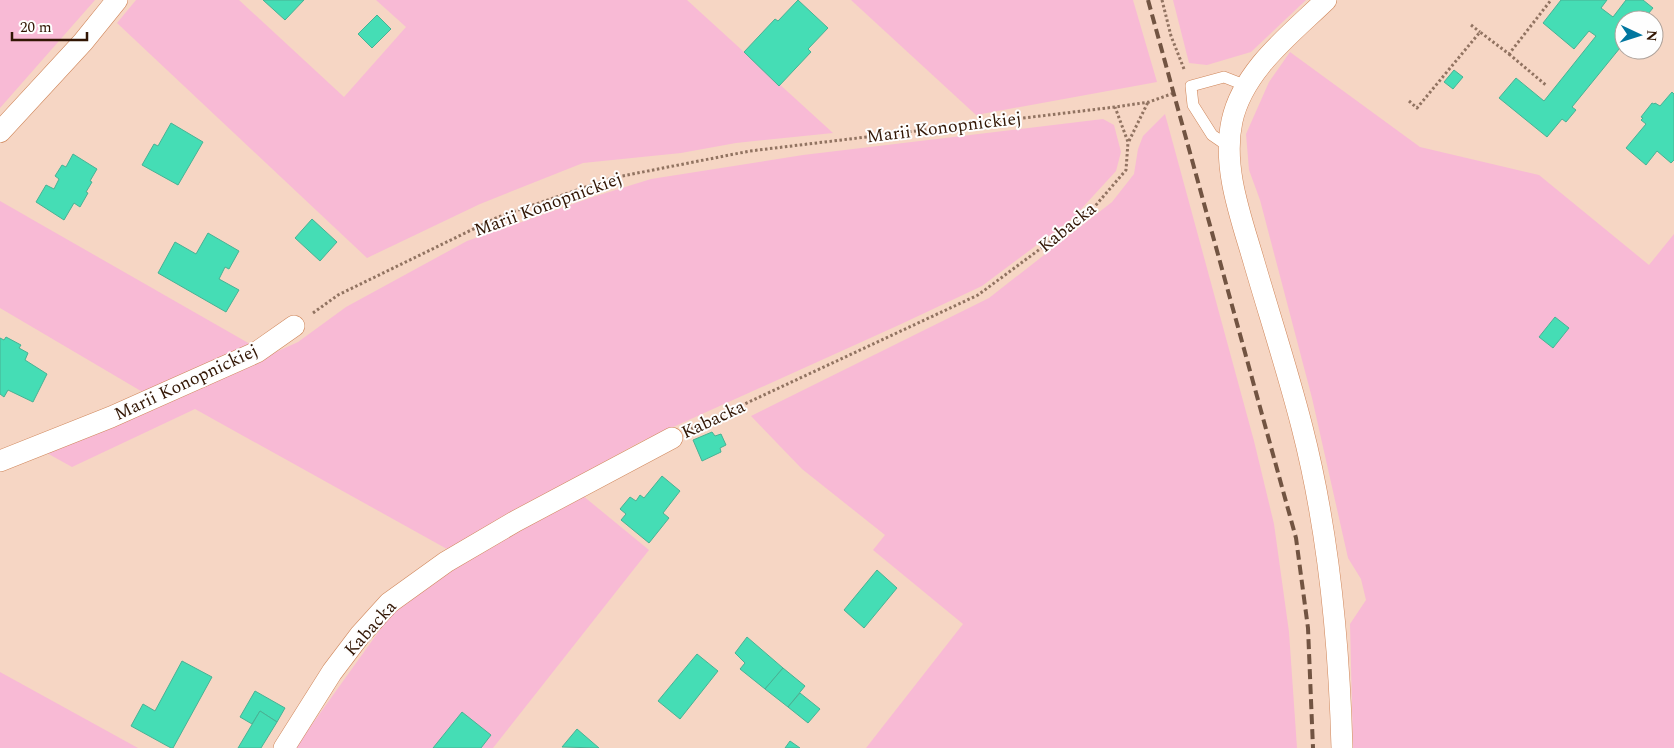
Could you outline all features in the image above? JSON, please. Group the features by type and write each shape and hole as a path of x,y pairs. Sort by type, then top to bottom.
{"street":[{"path":"0,132 83,42 117,0"},
{"path":"1326,0 1276,49 1255,73 1232,120 1228,146 1230,169 1302,428 1323,527 1334,600 1340,680 1342,748"},
{"name":"Marii Konopnickiej","path":"0,461 111,417 257,352 294,326"},
{"name":"Kabacka","path":"284,748 332,672 360,635 389,603 446,562 516,520 672,438"}],"lane":[{"path":"1228,146 1212,135 1193,105 1191,86 1224,77 1247,86"}],"path":[{"path":"1162,0 1171,36 1191,86"},
{"path":"1509,54 1551,0"},
{"path":"1471,25 1547,86"},
{"path":"1409,101 1417,108 1480,32"},
{"name":"Marii Konopnickiej","path":"294,326 338,295 498,217 612,178 750,151 1149,102 1191,86"},
{"path":"1128,142 1149,102"},
{"name":"Kabacka","path":"672,438 978,295 1090,212 1126,170 1128,142 1115,107"}],"shaded area":[{"path":"0,0 95,0 0,108"},
{"path":"136,0 239,0 344,97 406,27 376,0 687,0 833,133 736,143 681,153 583,163 480,204 367,258 117,23"},
{"path":"851,0 1133,0 1157,82 976,115"},
{"path":"1173,0 1306,0 1251,52 1207,65 1189,63"},
{"path":"1290,52 1420,147 1539,175 1649,265 1674,234 1674,748 1353,748 1350,624 1366,600 1361,579 1348,558 1312,398 1260,200 1249,170 1246,134 1269,82"},
{"path":"1165,114 1254,441 1274,524 1289,632 1297,748 866,748 963,624 873,550 885,535 802,469 751,416 989,298 1112,202 1134,174 1138,149 1143,136"},
{"path":"1103,119 1114,125 1121,152 1116,171 1073,218 982,286 640,442 447,549 195,409 72,467 45,452 177,397 298,342 346,307 467,241 593,197 651,179 803,155"},
{"path":"0,201 250,344 146,394 0,308"},
{"path":"582,495 649,550 493,748 295,748 402,599"},
{"path":"0,672 138,748 0,748"}],"building":[{"path":"263,0 304,0 285,20"},
{"path":"798,0 828,28 808,49 811,52 779,86 744,52 775,19 778,21"},
{"path":"1561,0 1607,0 1601,8 1613,17 1614,16 1614,55 1572,107 1576,110 1566,122 1562,119 1547,137 1499,98 1516,78 1544,101 1596,36 1589,31 1574,49 1543,23"},
{"path":"1626,0 1643,0 1653,8 1651,10 1618,10"},
{"path":"377,15 391,29 372,48 358,34"},
{"path":"1454,70 1463,77 1453,89 1444,82"},
{"path":"1672,92 1674,94 1674,160 1671,163 1657,151 1646,165 1626,148 1646,124 1641,120 1643,118 1641,117 1652,103 1660,106"},
{"path":"171,123 203,142 178,185 142,165 154,144 158,146"},
{"path":"73,154 97,169 90,181 92,182 86,192 88,193 80,207 74,203 64,220 36,202 46,185 54,189 59,179 55,176 62,165 66,167"},
{"path":"312,219 337,242 320,261 295,238"},
{"path":"208,233 239,251 229,269 225,267 219,279 239,290 226,312 158,273 175,242 196,254"},
{"path":"1555,317 1569,328 1553,348 1539,337"},
{"path":"6,337 21,345 19,348 28,353 25,360 47,374 33,402 8,390 4,397 0,394 0,338 4,340"},
{"path":"712,432 715,436 721,434 726,445 720,448 721,452 702,461 693,440"},
{"path":"662,476 680,491 663,513 669,518 649,543 621,520 626,514 620,509 630,497 636,501 640,495 644,498"},
{"path":"877,570 897,588 864,628 844,610"},
{"path":"747,637 783,668 765,689 740,669 745,663 735,653"},
{"path":"697,654 718,671 680,719 658,701"},
{"path":"182,661 212,677 173,748 171,748 131,726 143,704 155,711"},
{"path":"783,668 805,686 788,707 765,689"},
{"path":"255,691 285,708 277,722 260,711 252,724 240,717"},
{"path":"800,693 820,709 808,723 788,707"},
{"path":"260,711 277,722 261,748 238,748"},
{"path":"462,712 491,735 481,748 433,748"},
{"path":"577,729 599,748 562,747"},
{"path":"790,741 800,748 785,748"}],"railway":[{"path":"1148,0 1296,538 1308,628 1313,748"}]}
